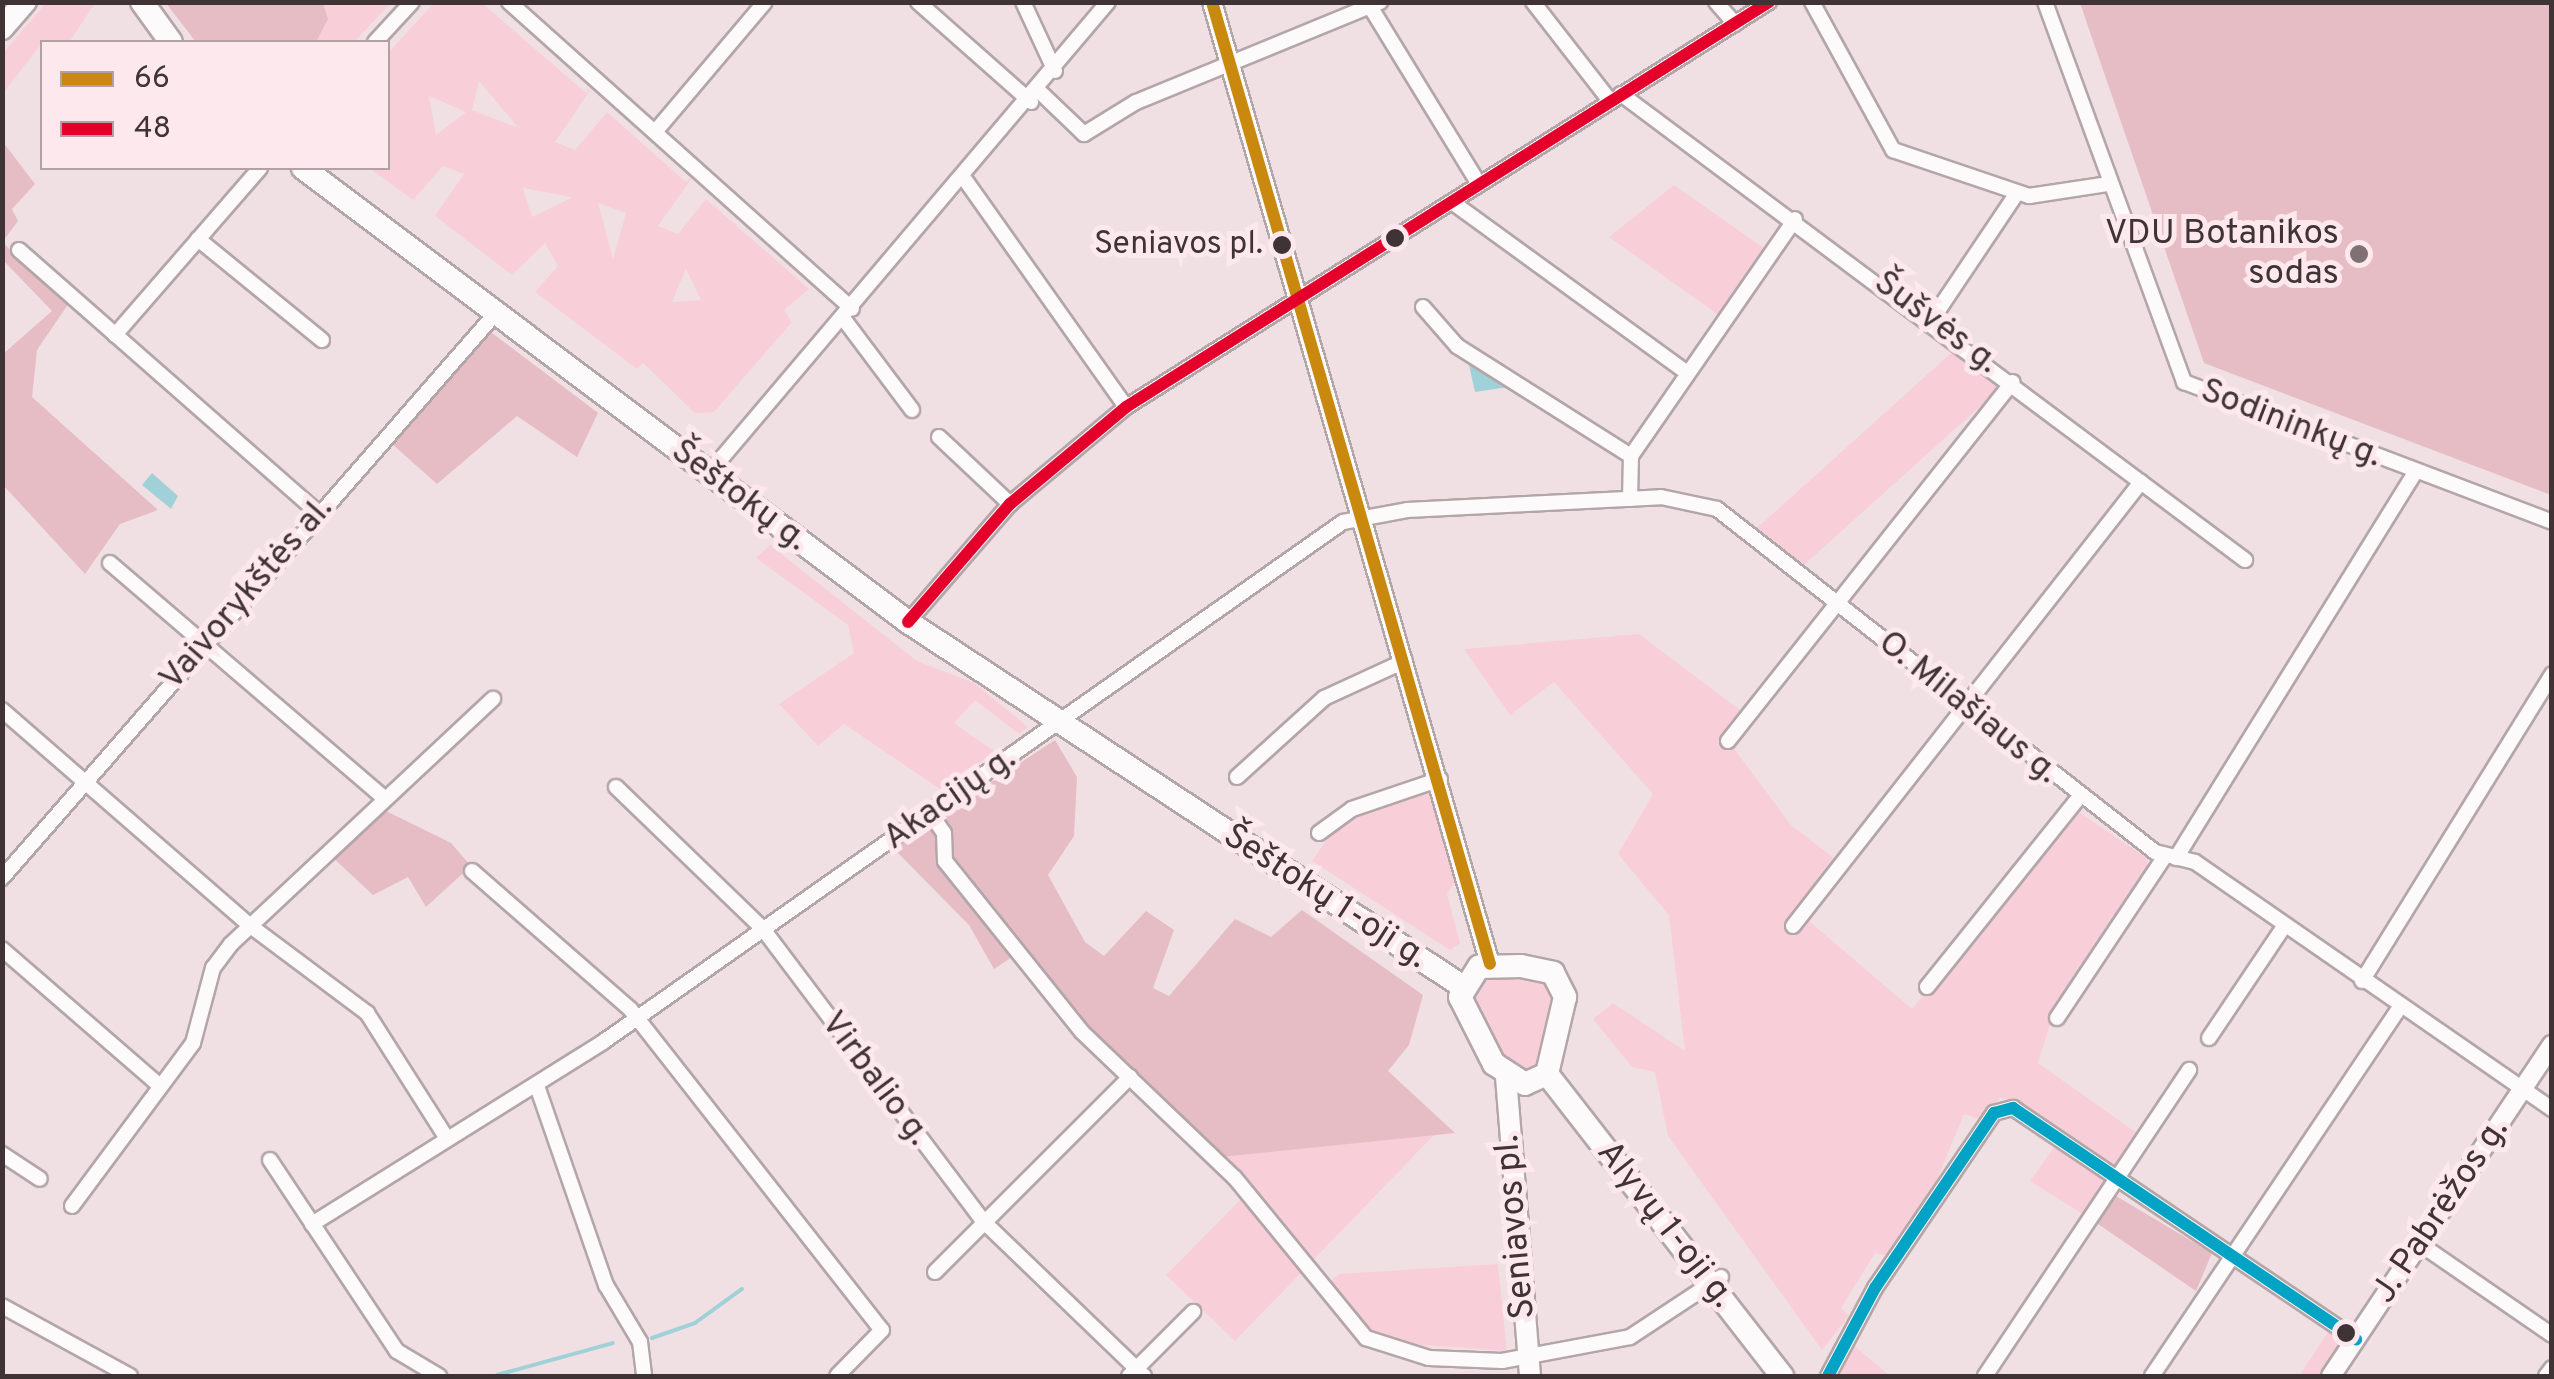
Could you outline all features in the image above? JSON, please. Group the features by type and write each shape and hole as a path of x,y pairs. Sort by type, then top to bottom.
{"main road":[{"path":"2,28 25,2"},
{"path":"142,2 170,40"},
{"name":"Šeštokų g.","path":"306,170 908,622 1056,724 1188,806"},
{"name":"Šeštokų 1-oji g.","path":"1188,806 1462,986"},
{"path":"1462,986 1490,964 1546,970 1562,983 1547,1074"},
{"name":"Seniavos pl.","path":"1462,986 1464,1015 1506,1077 1530,1376"},
{"name":"Seniavos pl.","path":"1506,1077 1525,1084 1547,1074"},
{"name":"Alyvų 1-oji g.","path":"1547,1074 1716,1281 1782,1376"}],"street":[{"path":"377,40 412,2"},
{"path":"508,2 655,132 848,314 912,410"},
{"path":"655,132 764,2"},
{"path":"918,2 1084,134 1136,102 1231,66 1373,4 1478,184"},
{"path":"1023,2 1056,71"},
{"path":"709,474 966,180 1108,2"},
{"path":"1212,2 1300,293 1490,964"},
{"name":"Šušvės g.","path":"1534,2 1616,98 1933,318 2245,560"},
{"path":"1716,2 1735,24"},
{"path":"908,622 1010,504 1126,407 1300,293 1769,2"},
{"path":"1812,2 1893,150 2017,193 2107,184"},
{"name":"Sodininkų g.","path":"2044,2 2107,184 2184,382 2552,522"},
{"path":"115,335 258,170"},
{"path":"966,180 1126,407"},
{"path":"1933,318 2017,193"},
{"path":"1452,202 1686,372"},
{"path":"1630,499 1631,456 1795,219"},
{"path":"198,239 322,340"},
{"path":"19,250 316,512"},
{"path":"1423,307 1457,346 1631,456"},
{"name":"Vaivorykštės al.","path":"2,878 316,512 496,313"},
{"path":"1728,741 2013,382"},
{"path":"939,436 1010,504"},
{"path":"2057,1018 2170,857 2416,472"},
{"path":"1793,926 1968,708 2141,482"},
{"name":"O. Milašiaus g.","path":"1364,515 1630,499 1717,510 2079,796 2362,981 2518,1095 2552,1110"},
{"name":"Akacijų g.","path":"312,1224 446,1137 536,1086 637,1018 1056,724 1364,515"},
{"path":"110,563 383,797"},
{"path":"1236,778 1324,698 1405,661"},
{"path":"2362,981 2552,674"},
{"path":"72,1206 193,1043 213,968 248,924 493,699"},
{"path":"2,710 248,924 367,1012 446,1137"},
{"path":"1319,833 1352,809 1440,779"},
{"name":"Virbalio g.","path":"616,787 763,929 986,1224 1137,1374"},
{"path":"1928,988 2079,796"},
{"path":"930,813 944,833 945,862 1130,1078 1235,1178 1275,1238 1381,1346 1452,1360 1527,1354 1630,1337 1716,1281"},
{"path":"472,871 637,1018 882,1330 838,1376"},
{"path":"2209,1038 2283,928"},
{"path":"2,948 159,1085"},
{"path":"2152,1376 2400,1008"},
{"name":"J. Pabrėžos g.","path":"2331,1376 2552,1046"},
{"path":"1985,1376 2118,1184 2189,1070"},
{"path":"934,1272 1130,1078"},
{"path":"536,1086 606,1285 640,1342 644,1376"},
{"path":"1828,1376 1875,1288 1994,1113 2013,1108 2118,1184 2356,1340"},
{"path":"2,1154 40,1179"},
{"path":"270,1160 397,1351 439,1376"},
{"path":"2420,1244 2552,1334"},
{"path":"2,1306 130,1376"},
{"path":"1137,1374 1193,1312"},
{"path":"2546,1376 2552,1368"}],"shaded area":[{"path":"46,3 95,3 71,40 40,40 40,46 3,93 3,53"},
{"path":"166,3 391,3 356,40 194,40"},
{"path":"166,3 323,3 328,19 317,40 194,40"},
{"path":"434,3 482,3 586,93 593,86 555,142 575,150 607,112 686,182 694,175 658,226 678,234 706,199 809,289 784,310 792,322 714,412 695,413 643,363 637,369 535,292 558,266 545,243 512,275 435,216 464,174 443,166 413,200 372,170 390,170 390,51","holes":["479,81 517,126 516,127 472,110","429,96 466,112 436,135","523,188 571,197 571,198 532,217","598,203 626,213 613,259","686,269 701,300 672,302"]},
{"name":"VDU Botanikos sodas","path":"2080,3 2551,3 2551,495 2204,363"},
{"path":"3,142 35,184 12,209 18,221 3,241"},
{"path":"1674,185 1765,249 1720,316 1609,237"},
{"path":"2,242 69,303 37,350 32,397 158,510 120,524 85,574 3,485 3,354 52,311 3,260"},
{"path":"488,330 598,413 577,457 517,416 437,484 391,443"},
{"path":"1959,346 1998,390 1796,572 1757,528"},
{"path":"770,545 917,661 974,683 1028,727 1019,734 975,700 954,723 995,752 940,789 844,724 818,746 779,704 854,653 848,625 756,558"},
{"path":"1639,634 1744,713 1735,750 1791,825 1839,862 1796,910 1912,1009 2074,809 2147,858 2148,872 2052,1018 2038,1063 2137,1133 2113,1170 2014,1100 2000,1098 1982,1120 1964,1114 1927,1204 1892,1257 1875,1253 1841,1308 1849,1316 1822,1350 1668,1136 1655,1072 1632,1067 1593,1019 1613,1003 1685,1051 1669,915 1618,854 1653,794 1554,682 1510,715 1464,649"},
{"path":"1055,740 1077,777 1074,836 1048,875 1085,942 1104,956 1146,911 1174,930 1153,988 1169,996 1235,919 1271,937 1302,910 1423,995 1409,1045 1388,1071 1455,1133 1222,1157 1111,1053 1023,950 994,969 969,925 892,847"},
{"path":"1432,789 1457,879 1447,894 1460,943 1450,950 1312,861 1337,825"},
{"path":"380,808 451,843 471,866 426,907 408,877 373,895 330,855"},
{"path":"1481,973 1541,977 1557,991 1544,1064 1517,1076 1467,1008"},
{"path":"1435,1134 1235,1341 1166,1275 1251,1189 1222,1157"},
{"path":"2057,1143 2106,1183 2089,1218 2030,1181"},
{"path":"2116,1196 2212,1253 2196,1291 2098,1224"},
{"path":"1498,1264 1507,1351 1382,1342 1323,1287 1339,1274"},
{"path":"2331,1328 2344,1347 2324,1376 2299,1376"},
{"path":"1845,1338 1890,1376 1841,1376"}],"water":[{"path":"1469,365 1508,387 1475,392"},
{"path":"152,473 178,496 171,509 142,485"}],"waterway":[{"path":"652,1338 695,1323 742,1289"},
{"path":"497,1375 613,1343"}],"transit line":[{"name":"66","path":"1212,2 1490,964"},
{"name":"48","path":"908,622 1010,504 1126,407 1769,2"},
{"path":"1828,1376 1875,1288 1994,1113 2013,1108 2356,1339"}],"place":[{"name":"Seniavos pl.","path":"1282,245"},
{"name":"VDU Botanikos sodas","path":"2359,254"}]}
